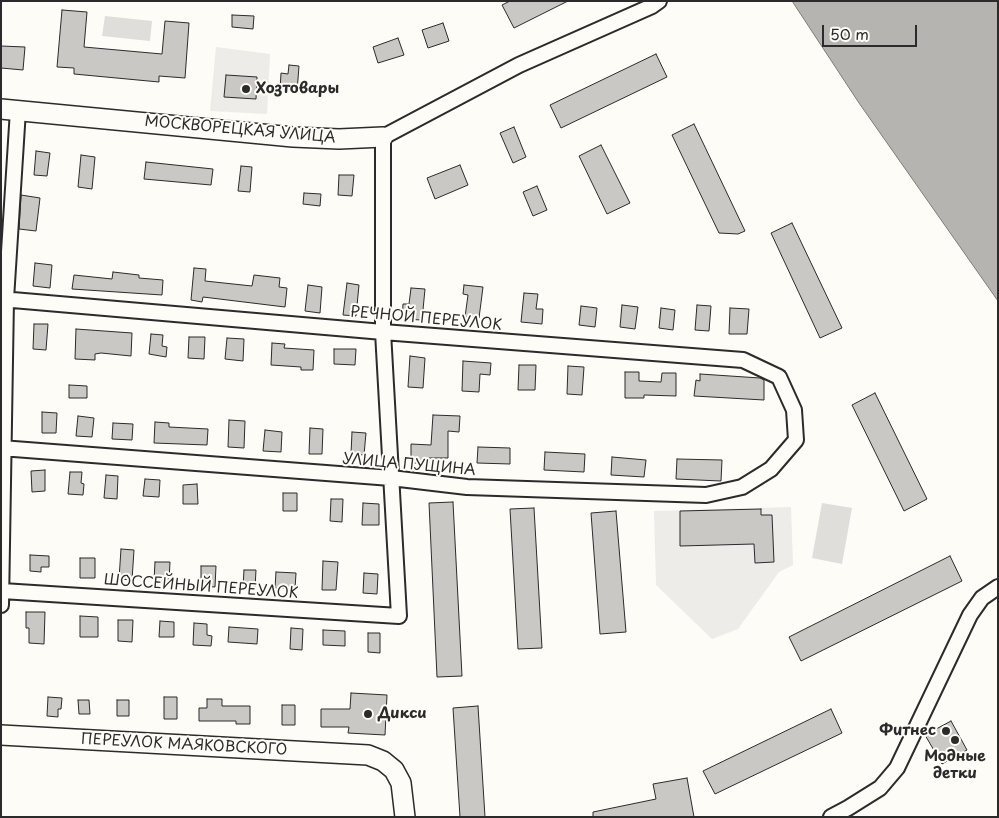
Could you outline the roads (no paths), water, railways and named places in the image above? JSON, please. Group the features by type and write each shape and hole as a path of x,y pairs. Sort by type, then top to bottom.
{"street":[{"name":"МОСКВОРЕЦКАЯ УЛИЦА","path":"10,109 293,137 339,139 383,137 519,64 646,9 658,1"},
{"path":"1,606 4,299 10,109"},
{"path":"383,137 383,332 391,478"},
{"name":"РЕЧНОЙ ПЕРЕУЛОК","path":"4,299 383,332 742,360 779,377 794,410 796,440"},
{"name":"УЛИЦА ПУЩИНА","path":"3,448 391,478 467,487 706,495 742,487 771,469 796,440"},
{"name":"ШОССЕЙНЫЙ ПЕРЕУЛОК","path":"2,591 399,616 391,478"},
{"path":"831,817 880,788 898,768 970,615 982,598 998,587"},
{"name":"ПЕРЕУЛОК МАЯКОВСКОГО","path":"1,735 368,755 383,760 394,770 401,783 405,817"}],"place":[{"name":"Хозтовары","path":"246,89"},
{"name":"Дикси","path":"368,714"},
{"name":"Фитнес","path":"946,731"},
{"name":"Модные детки","path":"955,740"}]}
